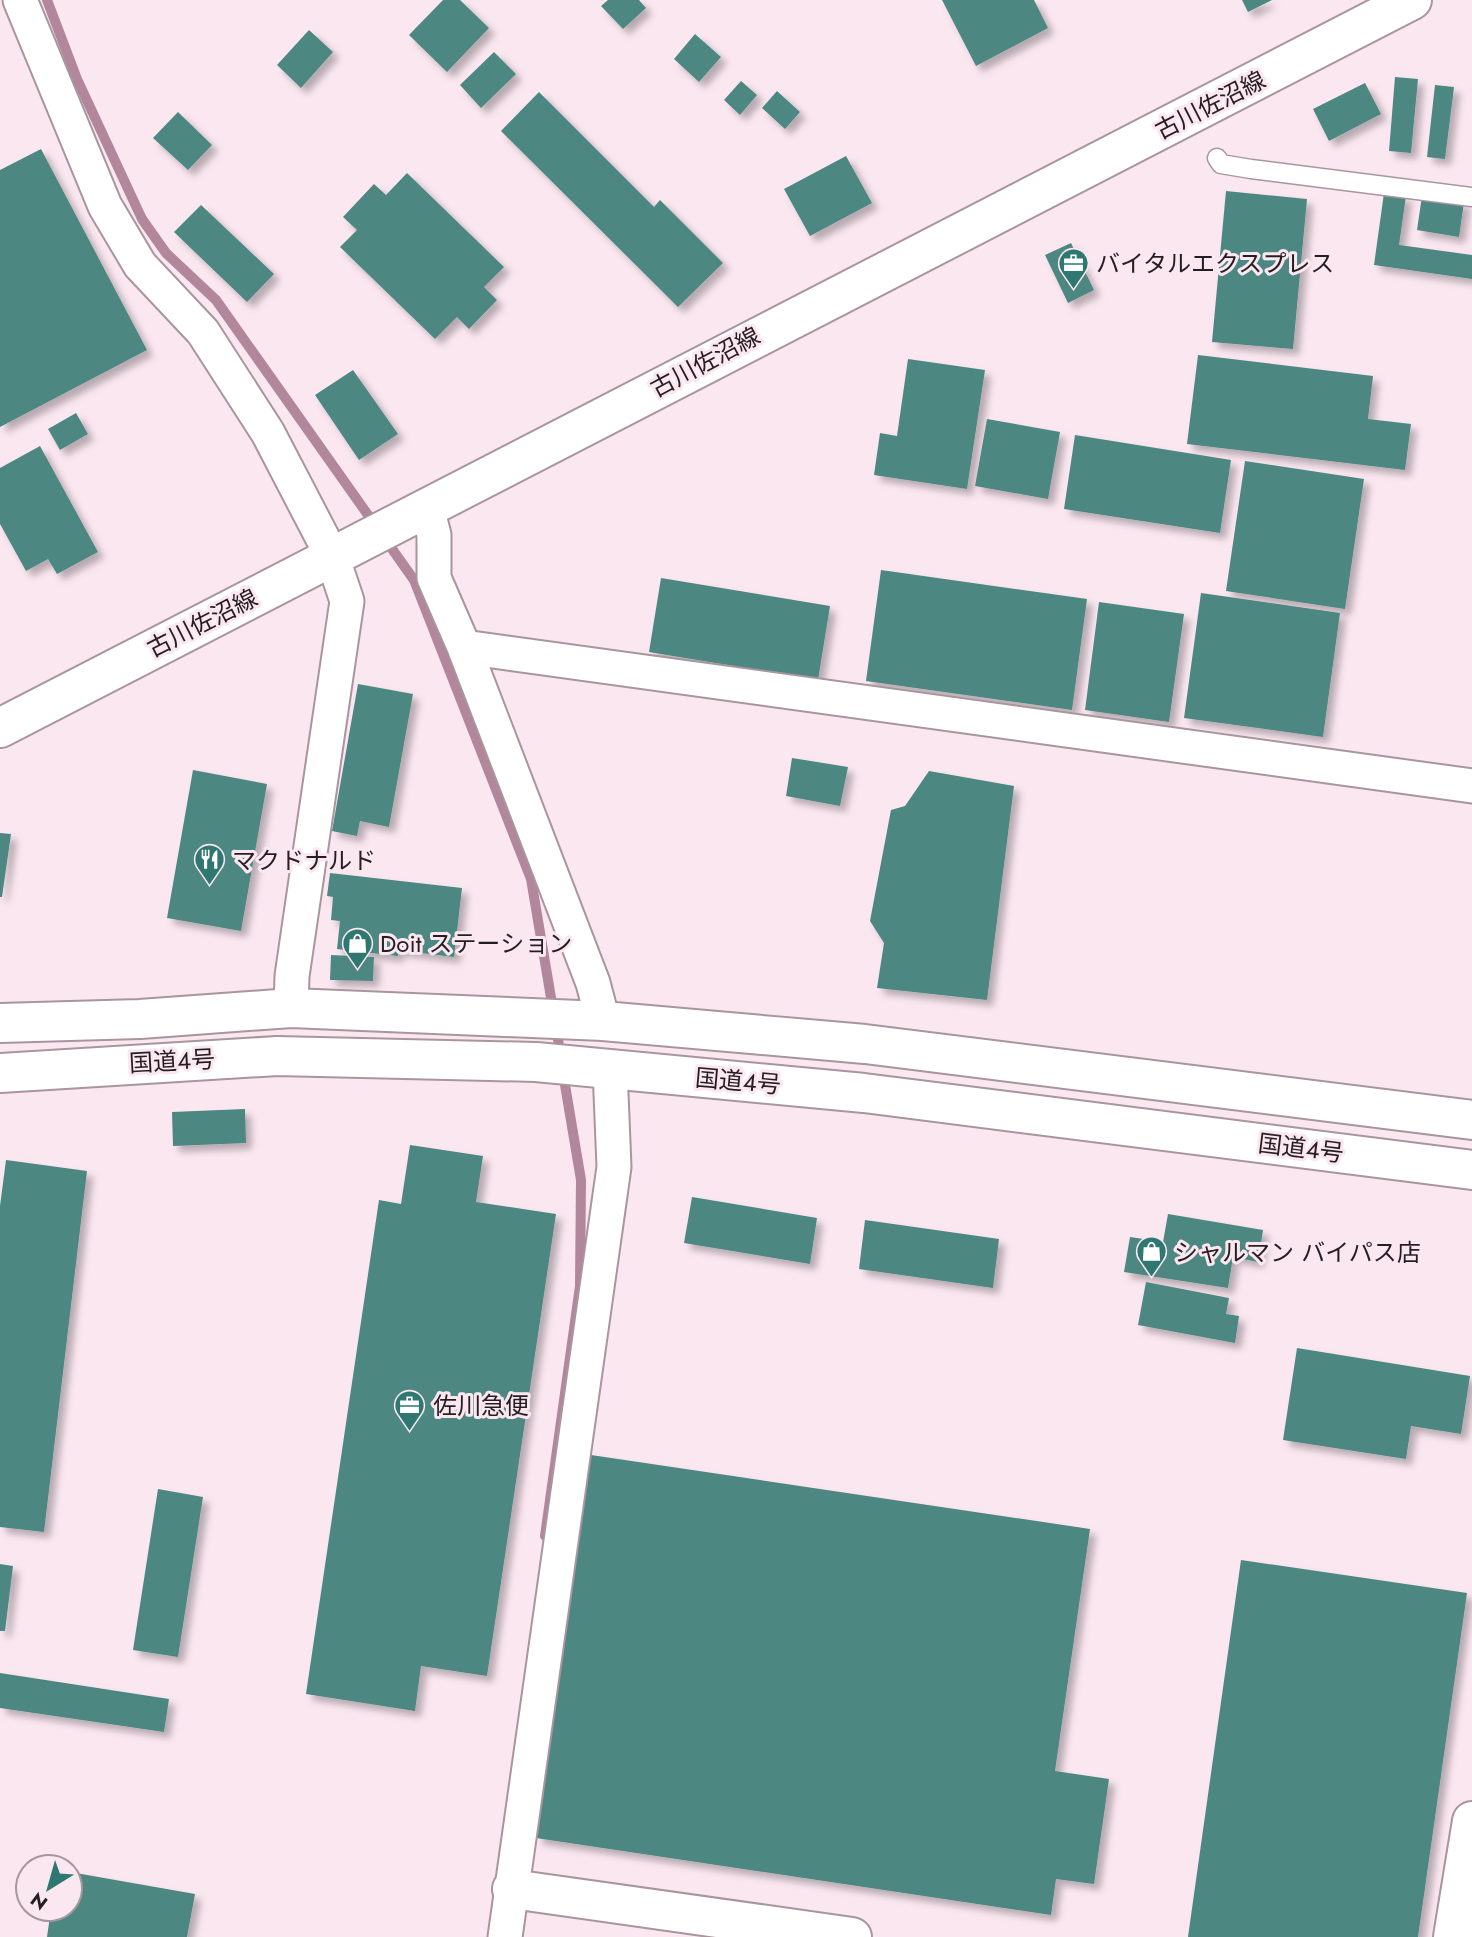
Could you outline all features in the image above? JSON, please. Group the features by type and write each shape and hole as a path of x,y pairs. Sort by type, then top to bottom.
{"main road":[{"name":"古川佐沼線","path":"0,727 1412,0"},
{"name":"国道4号","path":"0,1023 140,1019 291,1008 591,1021 865,1044 1472,1120"},
{"name":"国道4号","path":"0,1073 276,1056 537,1062 892,1096 1472,1170"},
{"path":"1453,1937 1472,1821"},
{"path":"512,1889 852,1937"}],"street":[{"path":"19,0 105,206 140,265 203,332 347,548 347,601 292,976 291,1008"},
{"path":"416,513 434,535 434,578 464,647 593,983 591,1021"},
{"path":"464,647 1472,786"},
{"path":"505,1937 614,1167 598,1068"}],"lane":[{"path":"1217,158 1221,164 1472,197"}],"building":[{"path":"443,0 460,0 489,28 447,72 409,35"},
{"path":"608,0 639,0 646,8 623,29 601,6"},
{"path":"942,0 1034,0 1048,28 976,66"},
{"path":"1242,0 1272,0 1248,12"},
{"path":"309,30 333,52 301,88 277,65"},
{"path":"695,34 721,57 699,82 674,59"},
{"path":"494,52 516,74 481,108 460,85"},
{"path":"1395,77 1418,79 1411,153 1389,151"},
{"path":"741,81 757,95 740,115 724,100"},
{"path":"1365,83 1381,114 1329,141 1313,109"},
{"path":"1435,85 1454,87 1445,159 1427,157"},
{"path":"777,91 800,112 785,129 762,108"},
{"path":"539,92 654,207 660,200 723,263 678,307 501,131"},
{"path":"178,112 212,145 188,170 153,138"},
{"path":"41,149 147,350 0,427 0,170"},
{"path":"846,156 872,203 810,236 784,189"},
{"path":"407,173 504,267 484,287 497,300 469,329 457,317 435,339 340,247 357,230 343,217 374,184 386,195"},
{"path":"1226,191 1307,199 1293,349 1212,342"},
{"path":"1384,193 1406,196 1399,245 1472,255 1472,279 1374,265"},
{"path":"1422,196 1464,202 1459,237 1417,230"},
{"path":"201,205 274,274 247,302 174,232"},
{"path":"1071,243 1094,290 1068,303 1045,255"},
{"path":"1198,355 1373,376 1368,419 1411,424 1405,470 1187,444"},
{"path":"908,359 985,370 967,489 874,475 880,433 897,436"},
{"path":"353,370 398,434 359,460 315,395"},
{"path":"76,413 88,434 60,450 48,429"},
{"path":"987,419 1060,432 1048,499 975,486"},
{"path":"1075,435 1231,460 1220,533 1064,509"},
{"path":"40,446 98,552 57,574 48,559 26,571 0,524 0,468"},
{"path":"1245,461 1364,479 1345,609 1226,591"},
{"path":"881,570 1087,599 1072,710 866,681"},
{"path":"661,578 830,606 818,680 649,652"},
{"path":"1201,593 1340,613 1323,737 1184,718"},
{"path":"1099,602 1184,614 1169,722 1085,710"},
{"path":"358,684 413,694 389,827 360,821 357,836 332,831"},
{"path":"792,758 848,767 840,806 786,796"},
{"path":"193,770 267,784 241,931 167,918"},
{"path":"929,771 1014,786 987,1000 877,988 884,943 870,921 891,810 905,806"},
{"path":"0,833 11,834 2,897 0,897"},
{"path":"330,873 462,888 454,957 398,950 398,956 337,949 340,921 331,920 333,897 327,896"},
{"path":"331,955 374,957 373,981 330,980"},
{"path":"245,1109 246,1143 173,1146 172,1112"},
{"path":"410,1145 483,1156 476,1202 556,1214 487,1676 421,1666 415,1711 306,1694 379,1200 401,1204"},
{"path":"6,1160 87,1171 44,1532 0,1527 0,1206"},
{"path":"692,1197 817,1218 810,1264 684,1243"},
{"path":"1168,1214 1263,1230 1258,1262 1233,1257 1228,1288 1124,1272 1130,1237 1163,1242"},
{"path":"865,1220 999,1239 993,1288 859,1269"},
{"path":"1146,1282 1229,1298 1226,1314 1239,1316 1235,1343 1138,1325"},
{"path":"1297,1348 1470,1376 1461,1434 1411,1426 1406,1459 1283,1440"},
{"path":"591,1455 1090,1529 1055,1771 1109,1779 1094,1884 1056,1879 1051,1915 536,1838"},
{"path":"158,1489 203,1497 178,1657 133,1650"},
{"path":"1241,1560 1467,1593 1418,1937 1188,1937"},
{"path":"0,1564 13,1566 5,1631 0,1631"},
{"path":"0,1673 169,1699 164,1732 0,1708"},
{"path":"84,1874 195,1894 187,1937 47,1937 49,1923 84,1923"}],"waterway":[{"path":"47,0 77,79 142,219 166,253 216,300 414,580 531,879 561,1057"},
{"path":"545,1536 580,1286 581,1180 563,1073"}],"place":[{"name":"バイタルエクスプレス","path":"1073,290"},
{"name":"マクドナルド","path":"209,887"},
{"name":"Doit ステーション","path":"357,970"},
{"name":"シャルマン バイパス店","path":"1151,1279"},
{"name":"佐川急便","path":"410,1432"}]}
